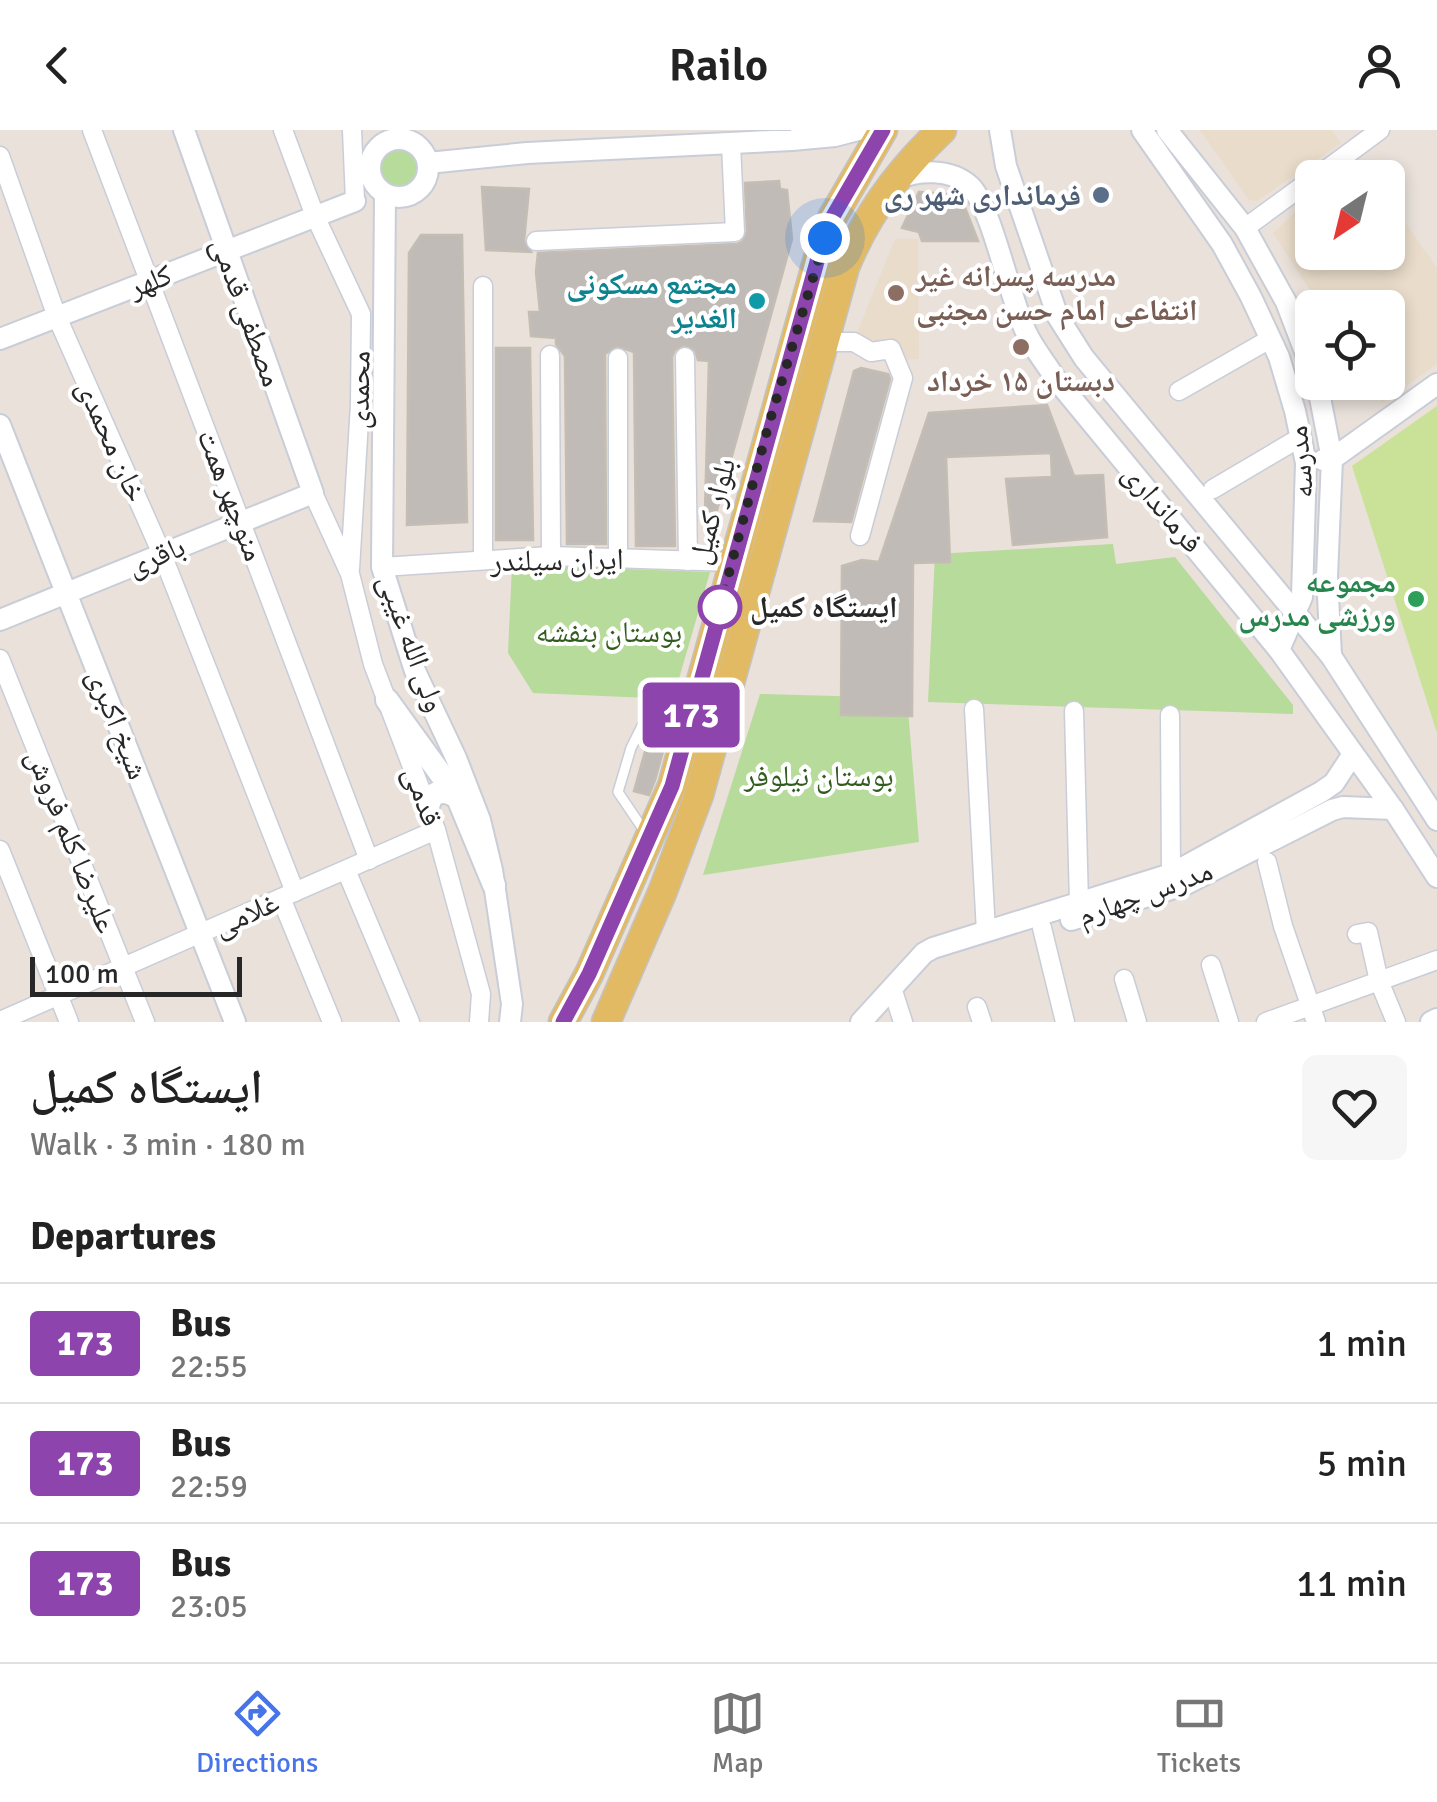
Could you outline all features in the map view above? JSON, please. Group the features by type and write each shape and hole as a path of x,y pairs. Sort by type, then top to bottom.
{"main road":[{"name":"بلوار کمیل","path":"563,1022 589,974 672,786 818,258 832,218 887,130"},
{"path":"912,158 926,130"},
{"name":"بلوار کمیل","path":"606,1022 699,795 823,342 858,233 912,158 942,130"},
{"path":"386,700 458,798 494,885"},
{"path":"432,819 431,798 448,792 458,798"}],"street":[{"name":"منوچهر همت","path":"92,130 369,860"},
{"name":"مصطفی قدمی","path":"184,130 313,493"},
{"name":"محمدی","path":"283,130 315,216 361,314 350,574"},
{"path":"352,130 355,200"},
{"path":"428,163 526,153 731,144 835,136 858,130"},
{"name":"فرمانداری","path":"1000,130 1006,166 1058,317 1084,358 1331,656 1435,814"},
{"name":"مدرسه","path":"1142,130 1222,244 1279,358 1301,437 1306,464 1302,596 1279,650"},
{"path":"1168,130 1245,228 1295,326"},
{"path":"1339,160 1380,130"},
{"path":"381,137 410,140 418,145 428,163 420,189 403,197 385,194 372,180 369,170 381,137"},
{"path":"536,241 735,232 731,144"},
{"name":"خان محمدی","path":"0,156 56,317 162,554 332,1022"},
{"name":"فرمانداری","path":"895,180 916,171 957,178 972,187 985,213 1026,332 1056,378 1279,650 1437,877"},
{"path":"1245,228 1295,192"},
{"name":"ولی الله غیبی","path":"385,194 382,567 415,671 480,820 512,1004 510,1022"},
{"name":"کلهر","path":"0,339 355,200"},
{"path":"483,286 483,560"},
{"path":"1179,391 1270,339"},
{"path":"823,342 854,342 871,352 891,349 903,378 860,536"},
{"path":"550,355 551,556"},
{"path":"685,357 688,560"},
{"path":"618,358 618,558"},
{"path":"1056,378 1084,358"},
{"path":"1306,464 1332,459 1437,384"},
{"name":"مدرسه","path":"1321,400 1332,459 1327,541 1331,656"},
{"name":"شیخ اکبری","path":"0,426 235,1022"},
{"path":"1213,489 1301,437"},
{"path":"313,493 350,574"},
{"name":"باقری","path":"0,620 313,493"},
{"name":"ایران سیلندر","path":"382,567 551,556 732,562"},
{"name":"قدمی","path":"350,574 373,664 432,819 480,994 479,1022"},
{"name":"علیرضا کلم فروش","path":"0,659 145,1022"},
{"path":"974,709 986,932"},
{"path":"1074,711 1079,903"},
{"path":"1170,715 1171,874"},
{"name":"مدرس چهارم","path":"861,1022 934,948 1171,874 1321,792 1334,783 1353,754"},
{"name":"مدرس چهارم","path":"894,986 953,954 1184,885 1332,810 1393,809"},
{"name":"غلامی","path":"0,1021 369,860 432,819"},
{"path":"0,850 69,1022"},
{"path":"1267,862 1283,926 1313,1014"},
{"path":"346,870 410,1022"},
{"path":"1042,928 1065,1022"},
{"path":"1356,934 1368,932 1379,981 1396,1022"},
{"path":"1266,1022 1313,1014 1379,981 1437,960"},
{"path":"1211,966 1230,1022"},
{"path":"1124,980 1137,1022"},
{"path":"894,986 902,1022"}],"lane":[{"path":"650,840 618,792 631,748 647,716 694,705"}],"shaded area":[{"path":"1200,130 1331,130 1341,143 1316,160 1295,160 1295,175 1257,201 1249,200"},
{"path":"1295,212 1295,267 1273,233"},
{"path":"1405,222 1437,268 1437,364 1405,387 1405,290 1310,290 1297,270 1405,270"},
{"name":"مدرسه پسرانه غیر انتفاعی امام حسن مجنبی","path":"895,239 918,239 919,359 895,360 890,343 870,342 857,333"}],"green space":[{"path":"398,147 413,153 419,168 413,183 398,189 383,183 377,168 383,153"},
{"name":"مجموعه ورزشی مدرس","path":"1437,406 1437,733 1352,466"},
{"path":"1113,544 1116,564 1175,557 1293,705 1293,714 928,702 935,554"},
{"name":"بوستان بنفشه","path":"512,565 710,572 673,699 533,693 508,653"},
{"name":"بوستان نیلوفر","path":"760,694 907,698 919,842 703,875"}],"building":[{"path":"779,181 780,189 787,190 792,239 717,510 705,512 709,361 698,360 695,350 684,345 672,357 675,546 636,546 634,352 617,346 605,354 606,544 567,544 565,356 556,338 531,336 529,312 540,312 538,253 737,244 747,232 745,183"},
{"path":"482,187 529,189 524,241 531,252 486,250"},
{"path":"919,192 960,195 978,241 922,241 919,232 902,228"},
{"path":"421,235 462,235 467,522 407,525 409,253"},
{"path":"496,348 530,348 533,540 496,540"},
{"path":"861,368 888,374 890,379 851,522 814,521 854,371"},
{"path":"1047,405 1074,476 1103,475 1107,537 1013,545 1006,479 1052,477 1051,453 946,457 950,562 913,563 912,716 841,715 842,566 862,560 879,562 929,413"},
{"path":"653,723 671,723 649,795 634,791"}],"bus line":[{"name":"173","path":"563,1022 589,974 672,786 768,427 818,258 832,218 883,130"}],"place":[{"name":"فرمانداری شهر ری","path":"1101,195"},
{"name":"مدرسه پسرانه غیر انتفاعی امام حسن مجنبی","path":"896,293"},
{"name":"مجتمع مسکونی الغدیر","path":"757,301"},
{"name":"دبستان ۱۵ خرداد","path":"1021,347"},
{"name":"مجموعه ورزشی مدرس","path":"1416,599"},
{"name":"ایستگاه کمیل","path":"720,607"}],"route":[{"path":"720,607 768,427 825,238"}]}
